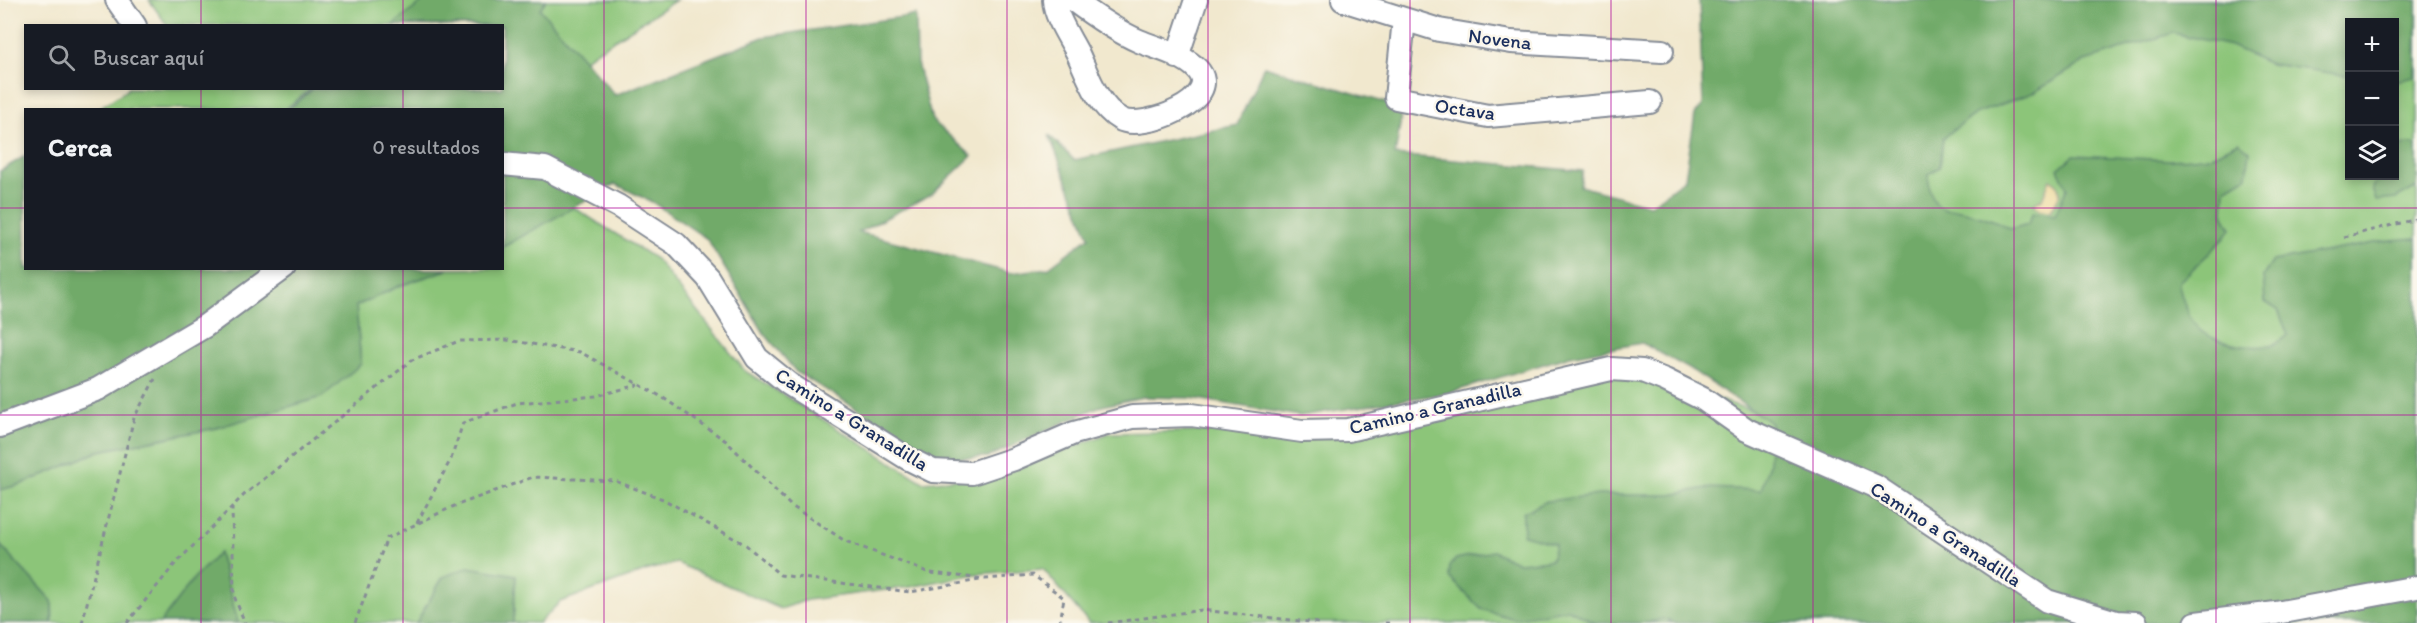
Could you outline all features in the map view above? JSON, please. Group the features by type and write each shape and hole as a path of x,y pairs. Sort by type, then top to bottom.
{"street":[{"path":"117,0 134,24"},
{"path":"1054,0 1096,93 1121,120 1136,122 1150,120 1176,112 1194,100 1202,88 1202,78 1197,69 1177,57 1137,40 1073,0"},
{"path":"1177,57 1196,0"},
{"name":"Novena","path":"1343,0 1439,30 1511,42 1662,51"},
{"name":"Octava","path":"1404,19 1396,98 1488,116 1650,102"},
{"name":"Camino a Granadilla","path":"504,164 545,168 618,206 676,244 708,278 757,358 789,384 907,458 933,471 972,473 1074,433 1132,417 1192,415 1302,431 1348,430 1611,369 1642,371 1703,399 1747,430 1875,486 2047,601 2116,621 2136,623"},
{"path":"0,426 98,389 205,326 281,270"},
{"path":"2196,623 2277,614 2417,587"}],"path":[{"path":"2344,237 2417,219"},
{"path":"127,623 175,564 232,507 412,360 459,341 507,340 580,352 662,397 726,441 790,505 845,541 930,573 985,579"},
{"path":"81,623 134,418 159,370"},
{"path":"417,524 450,459 463,423 517,404 596,396 640,385"},
{"path":"355,623 387,538 452,507 533,477 615,481 663,499 746,545 780,575 910,592 985,579 1032,575 1064,598 1060,623"},
{"path":"232,507 234,596 245,623"},
{"path":"1108,623 1202,610 1319,623"}],"green space":[{"path":"149,0 676,0 504,111 504,108 422,108 317,90 504,90 504,24 166,24"},
{"path":"425,0 546,0 540,9 615,95 763,37 916,15 917,63 932,120 972,156 932,194 859,232 1011,273 1048,268 1089,237 1049,135 1074,160 1237,125 1264,66 1403,108 1395,155 1583,171 1580,186 1650,205 1685,179 1695,114 1703,105 1699,0 2417,0 2416,77 2399,80 2399,18 2345,18 2345,75 2270,64 2231,46 2173,33 2085,61 2035,92 1975,114 1943,138 1940,167 1929,174 1929,179 1934,200 1941,208 1961,210 2010,229 2028,224 2033,212 2055,215 2067,188 2058,169 2074,155 2171,160 2211,156 2239,142 2250,151 2247,176 2225,189 2224,216 2231,228 2224,239 2179,282 2186,308 2201,331 2221,341 2245,346 2269,345 2288,335 2278,310 2265,302 2263,276 2273,261 2391,240 2417,238 2417,623 1674,623 1663,619 1647,623 1596,623 1568,609 1514,619 1481,609 1449,577 1450,565 1456,559 1493,551 1519,563 1551,560 1555,544 1523,535 1523,513 1547,501 1599,495 1671,495 1706,488 1761,490 1769,463 1771,423 1693,371 1642,343 1570,356 1449,393 1300,416 1191,398 1143,397 1098,407 988,457 947,459 907,439 796,372 764,333 707,239 652,202 615,184 504,246 504,108 289,108 312,90 504,90 504,24 394,24"},
{"path":"2417,0 2417,623 1158,623 1156,620 1145,623 1089,623 1043,569 975,574 910,587 807,600 781,609 677,563 651,569 560,602 539,623 513,623 516,575 443,577 416,623 238,623 219,553 160,623 53,623 52,601 0,545 0,490 22,484 99,451 216,428 361,364 356,306 399,286 446,270 504,270 504,246 573,207 656,259 745,371 923,482 1000,475 1109,433 1220,431 1344,435 1608,372 1659,380 1772,417 1719,69"},
{"path":"126,90 310,90 286,108 100,108"},
{"path":"2408,144 2417,145 2417,187 2396,199 2376,201 2372,188 2377,180 2399,180 2399,147"},
{"path":"24,157 24,270 446,270 399,286 356,306 361,364 322,397 216,428 99,451 22,484 0,490 0,171"},
{"path":"0,545 52,601 52,623 0,623"},
{"path":"219,553 238,623 160,623 194,578"},
{"path":"468,567 516,575 513,623 416,623 443,577"}],"sand":[{"path":"2050,179 2057,184 2060,194 2051,211 2040,210 2034,204 2042,199"}]}
